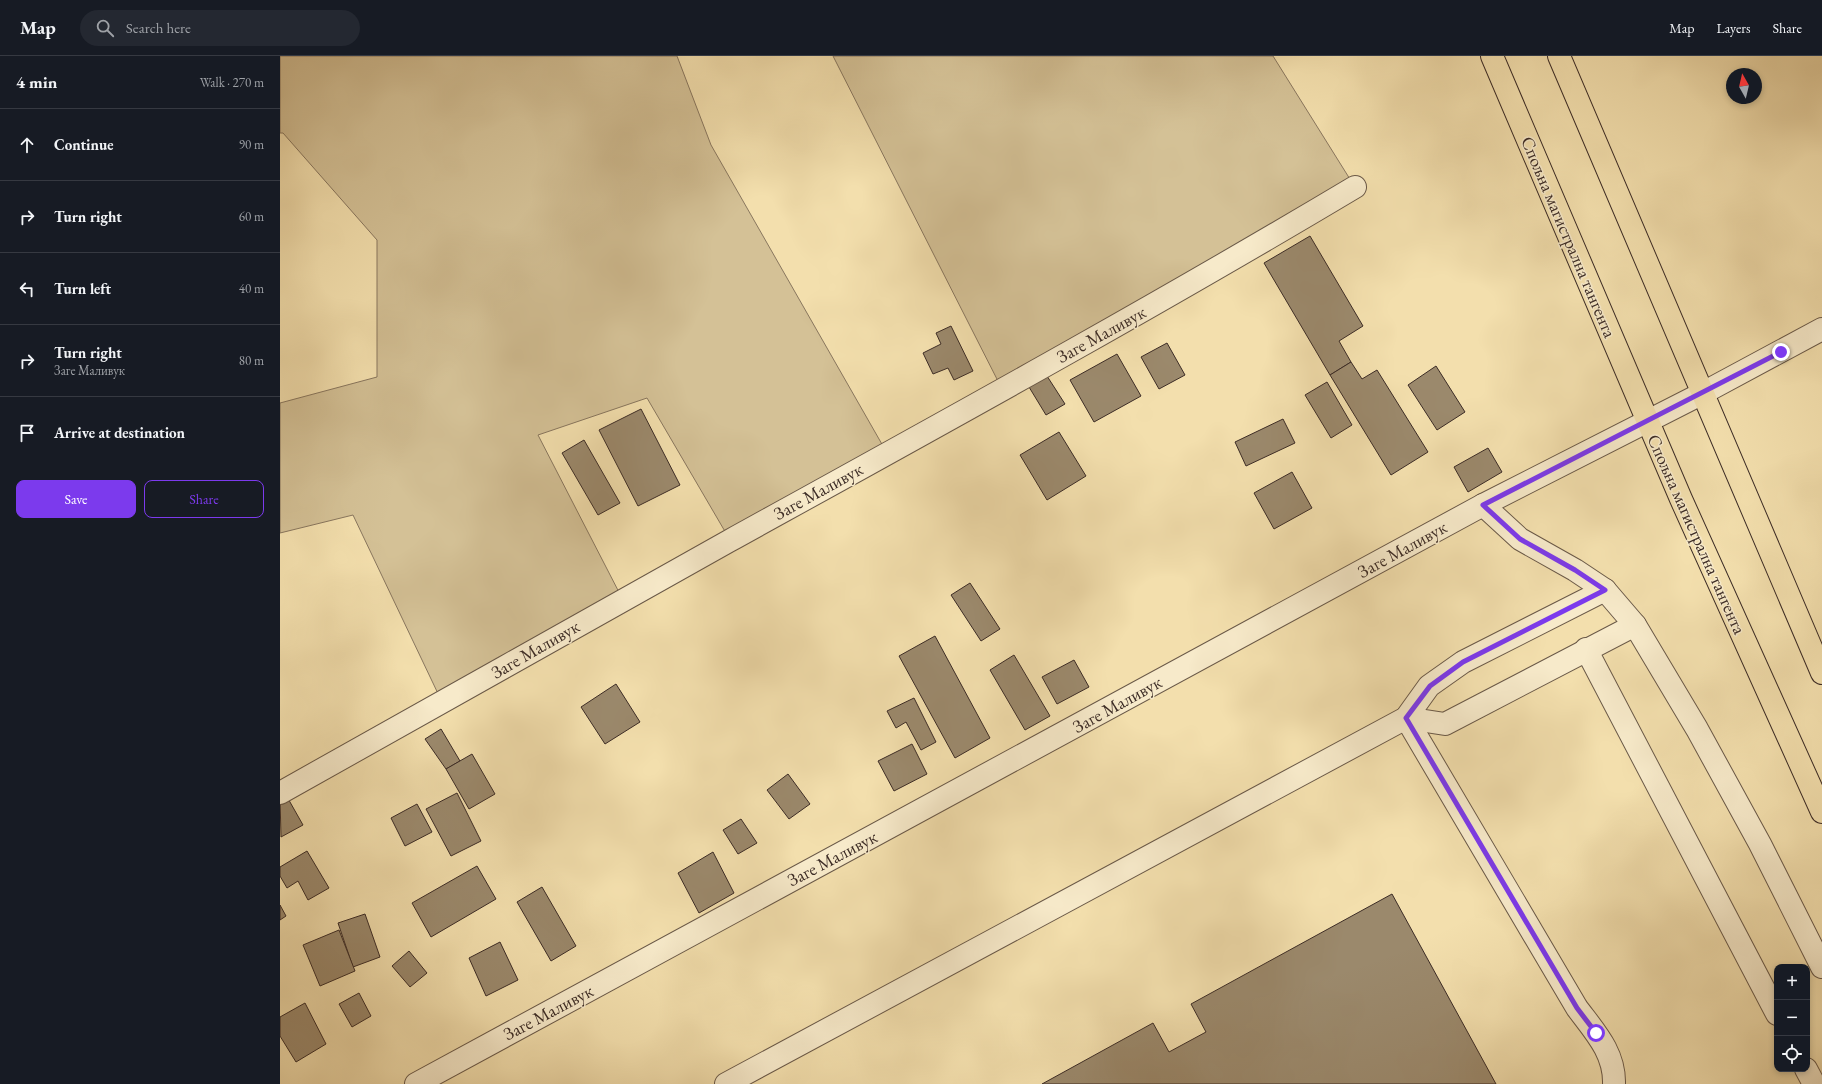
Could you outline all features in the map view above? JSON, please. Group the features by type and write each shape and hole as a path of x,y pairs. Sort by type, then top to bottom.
{"highway":[{"name":"Спољна магистрална тангента","path":"1492,56 1550,188 1582,269 1647,422 1822,812"},
{"path":"1559,56 1822,673"}],"street":[{"name":"Заге Маливук","path":"280,793 410,721 554,638 1232,261 1355,187"},
{"name":"Заге Маливук","path":"416,1084 1483,505 1703,393 1822,329"},
{"path":"1483,505 1520,539 1575,570 1605,590 1635,625 1697,729 1753,830 1822,966"},
{"path":"726,1084 1406,718 1430,686 1463,662 1605,590"},
{"path":"1406,718 1445,724 1635,625"},
{"path":"1586,650 1774,1008"},
{"path":"1406,718 1577,1008 1608,1050 1614,1068 1614,1084"}],"shaded area":[{"path":"280,56 677,56 711,145 887,453 730,540 647,398 538,435 623,600 442,702 353,515 280,533 280,403 377,377 377,240 283,133 280,133"},
{"path":"833,56 1273,56 1353,184 1002,389"}],"building":[{"path":"1310,236 1363,326 1339,341 1351,362 1330,375 1264,263"},
{"path":"951,326 973,371 954,380 948,368 933,374 923,353 941,344 936,333"},
{"path":"1167,343 1185,375 1159,389 1141,357"},
{"path":"1117,354 1141,396 1094,422 1070,380"},
{"path":"1351,362 1362,379 1377,370 1428,452 1391,475 1330,375"},
{"path":"1436,366 1465,412 1437,430 1408,385"},
{"path":"1047,376 1065,404 1046,415 1029,387"},
{"path":"1327,382 1352,425 1331,438 1305,395"},
{"path":"641,409 680,485 638,506 599,430"},
{"path":"1283,419 1295,443 1246,466 1235,442"},
{"path":"1059,432 1086,476 1047,500 1020,455"},
{"path":"584,440 620,503 598,515 562,453"},
{"path":"1488,448 1502,472 1468,492 1454,467"},
{"path":"1292,472 1312,508 1274,529 1254,493"},
{"path":"970,583 1000,629 981,641 951,595"},
{"path":"935,636 990,738 955,758 899,656"},
{"path":"1014,655 1050,716 1025,730 990,670"},
{"path":"1074,660 1089,687 1057,704 1042,677"},
{"path":"616,684 640,722 605,744 581,707"},
{"path":"914,698 936,742 921,750 906,722 896,728 887,711"},
{"path":"441,729 460,761 446,769 425,739"},
{"path":"912,744 927,774 894,791 878,761"},
{"path":"472,754 495,794 469,809 446,769"},
{"path":"788,774 810,804 789,819 767,790"},
{"path":"457,793 481,841 451,856 426,809"},
{"path":"286,795 303,825 281,837 280,798"},
{"path":"417,804 432,832 405,846 391,818"},
{"path":"741,819 757,843 738,854 723,830"},
{"path":"307,851 329,888 308,900 298,881 287,888 280,876 280,867"},
{"path":"713,852 734,893 699,913 678,873"},
{"path":"477,866 496,899 431,937 412,903"},
{"path":"542,887 576,946 551,961 517,902"},
{"path":"1392,894 1496,1084 1042,1084 1153,1023 1169,1052 1206,1032 1191,1004"},
{"path":"280,905 286,916 280,920"},
{"path":"365,914 380,957 353,967 338,923"},
{"path":"339,930 355,971 320,986 303,945"},
{"path":"500,942 518,980 486,996 469,958"},
{"path":"409,951 427,973 410,987 392,966"},
{"path":"359,993 371,1016 352,1027 339,1004"},
{"path":"305,1003 326,1044 296,1062 280,1036 280,1017"}],"route":[{"path":"1596,1033 1577,1008 1406,718 1430,686 1463,662 1605,590 1575,570 1520,539 1483,505 1781,352"}]}
